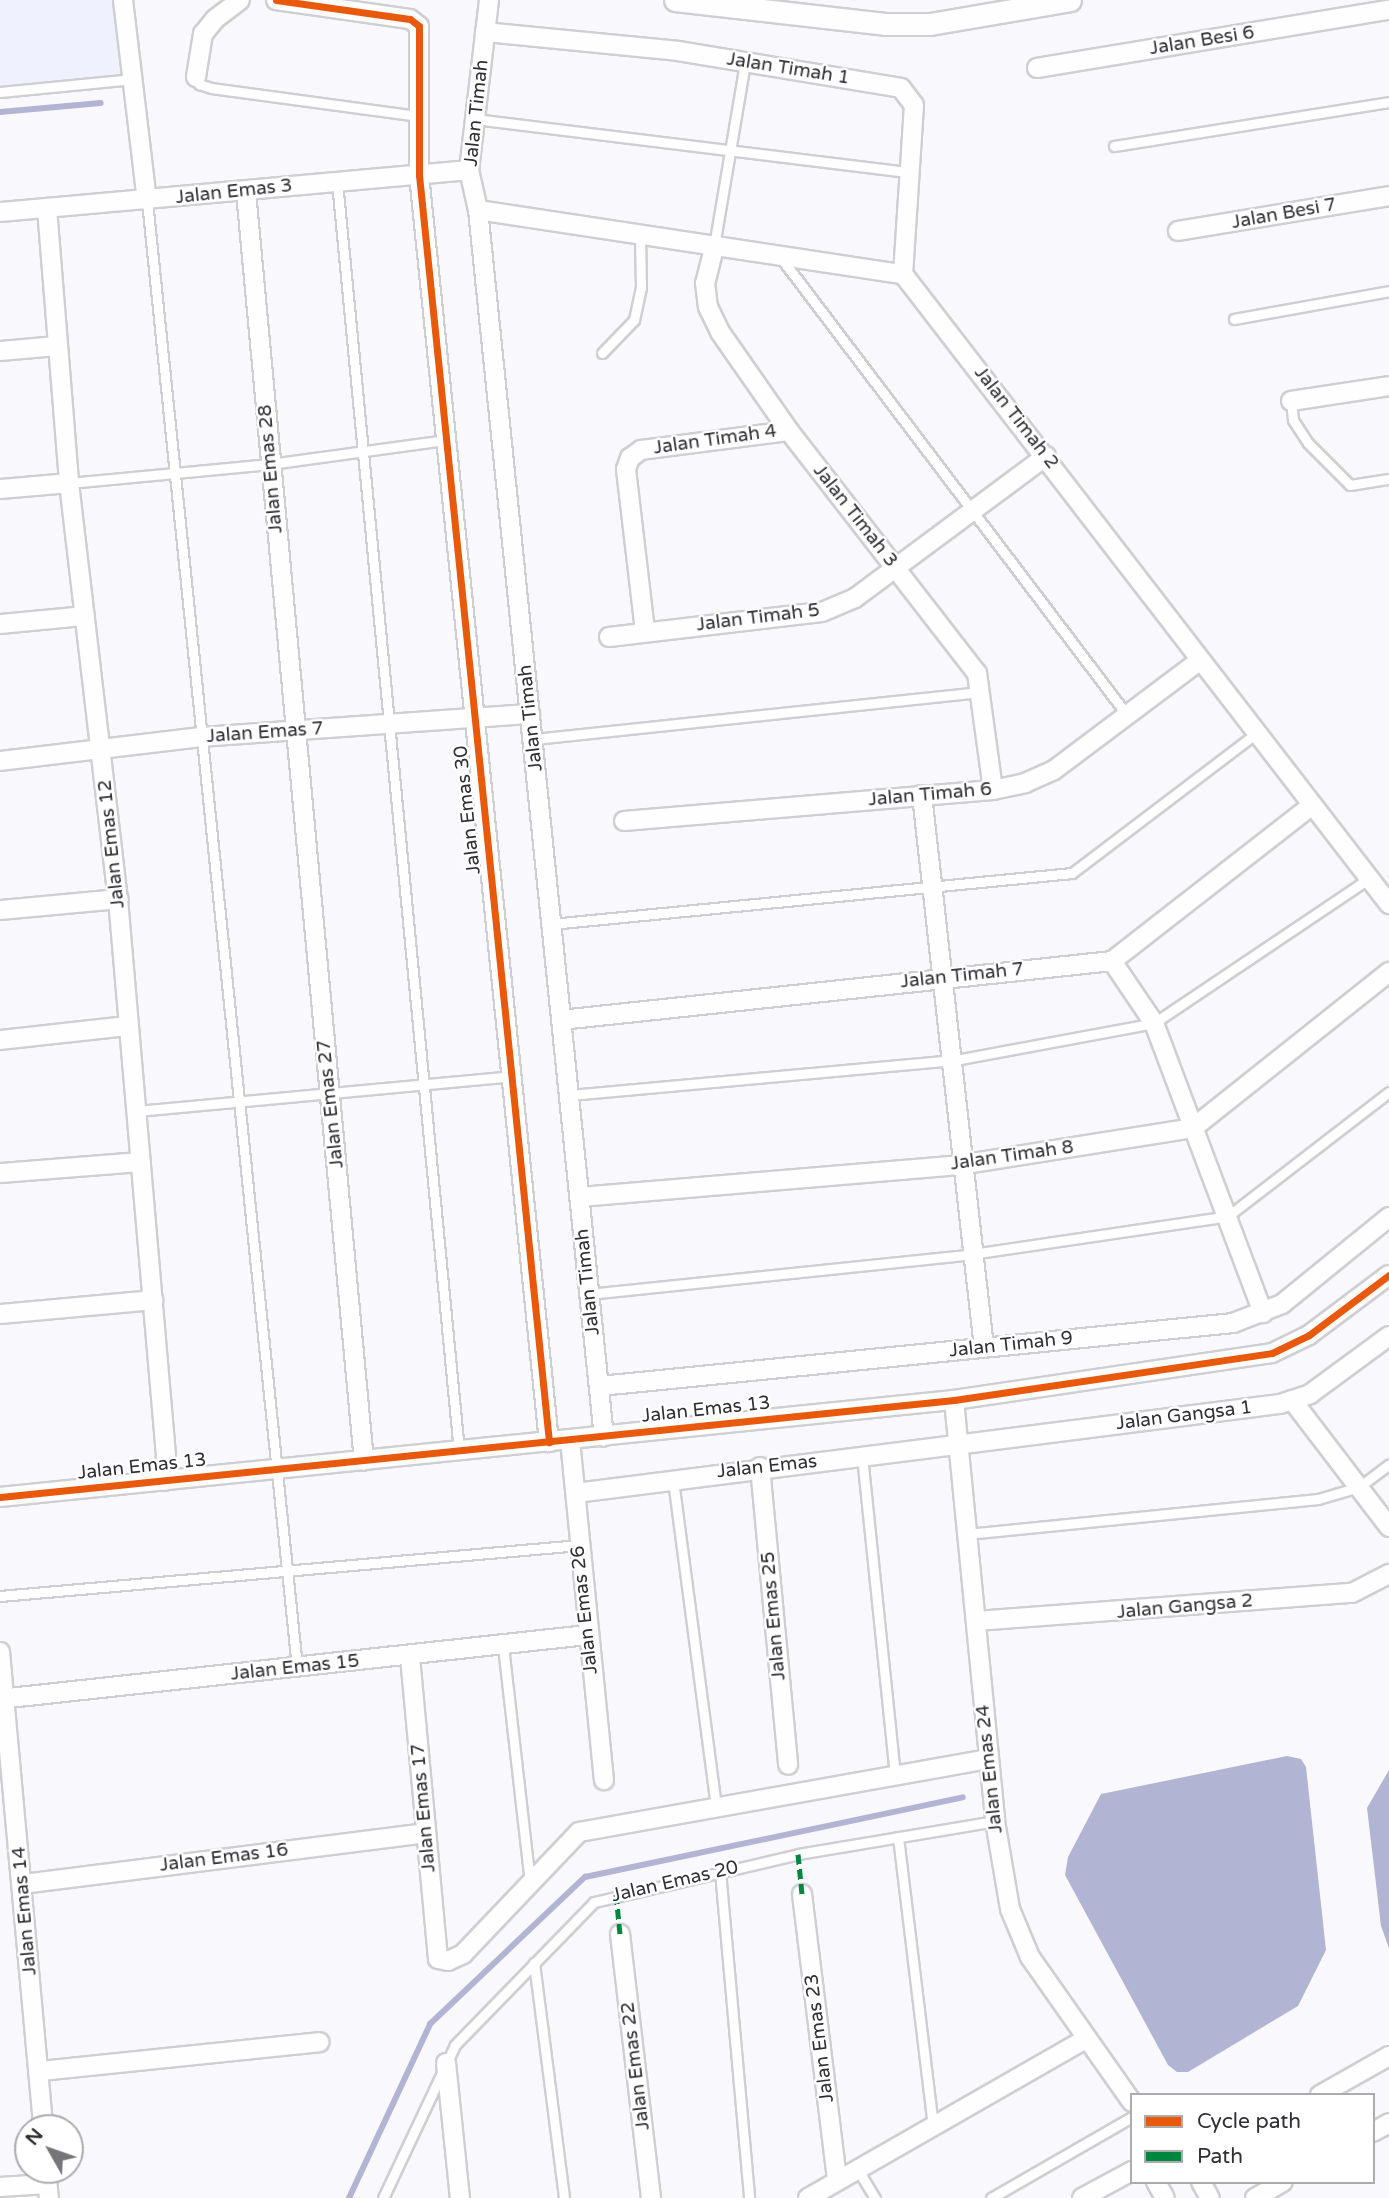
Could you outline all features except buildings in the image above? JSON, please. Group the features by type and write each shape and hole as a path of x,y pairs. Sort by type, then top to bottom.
{"street":[{"path":"123,0 147,201"},
{"path":"195,77 203,34 215,19 240,0"},
{"name":"Jalan Emas 30","path":"276,0 410,19 419,26 419,175 549,1442"},
{"name":"Jalan Timah","path":"488,0 469,170 478,210 604,1437"},
{"path":"675,0 885,24 930,24 1070,0"},
{"name":"Jalan Besi 6","path":"1037,68 1365,7 1389,10"},
{"name":"Jalan Timah 1","path":"485,32 745,62 901,88 914,105 903,274"},
{"name":"Jalan Emas 3","path":"0,212 147,201 469,170"},
{"name":"Jalan Emas 28","path":"246,192 294,738"},
{"name":"Jalan Besi 7","path":"1178,232 1389,196"},
{"name":"Jalan Emas 12","path":"47,208 69,483 103,749 118,899 166,1455 164,1481"},
{"path":"478,210 714,248 903,274"},
{"name":"Jalan Timah 3","path":"714,248 705,283 708,307 719,332 789,430 968,658 982,692 993,790"},
{"name":"Jalan Timah 2","path":"903,274 1046,456 1198,662 1389,904"},
{"path":"0,351 56,346"},
{"path":"1291,401 1389,387"},
{"name":"Jalan Timah 4","path":"645,631 625,469 640,450 789,430"},
{"name":"Jalan Timah 5","path":"609,637 822,612 855,598 1046,456"},
{"path":"0,489 69,483"},
{"path":"0,624 85,616"},
{"name":"Jalan Timah 6","path":"624,821 993,790 1054,769 1198,662"},
{"name":"Jalan Emas 7","path":"0,761 201,737 294,738 389,725 530,714"},
{"name":"Jalan Emas 27","path":"294,738 331,1095 364,1461"},
{"path":"922,795 946,978 955,1060 960,1165 984,1348"},
{"path":"1263,1313 1154,1023 1112,961 1311,806"},
{"path":"0,910 118,899"},
{"name":"Jalan Timah 7","path":"561,1020 1112,961"},
{"name":"Jalan Timah 8","path":"580,1197 960,1165 1193,1128 1389,972"},
{"path":"0,1040 127,1026"},
{"path":"0,1173 141,1162"},
{"name":"Jalan Timah 9","path":"600,1387 1233,1323 1282,1304 1389,1217"},
{"name":"Jalan Emas 13","path":"0,1497 954,1400 1272,1353 1309,1335 1389,1275"},
{"path":"0,1314 153,1300"},
{"name":"Jalan Gangsa 1","path":"958,1443 1292,1400 1310,1394 1389,1336"},
{"name":"Jalan Emas 24","path":"954,1400 1001,1867 1020,1933 1030,1957 1130,2099"},
{"path":"1292,1400 1389,1527"},
{"name":"Jalan Emas 26","path":"570,1440 587,1635 604,1780"},
{"name":"Jalan Emas","path":"576,1493 673,1478 958,1443"},
{"name":"Jalan Emas 25","path":"760,1467 788,1765"},
{"name":"Jalan Gangsa 2","path":"976,1620 1352,1593 1389,1574"},
{"name":"Jalan Emas 15","path":"2,1698 410,1657 587,1635"},
{"name":"Jalan Emas 14","path":"0,1652 2,1698 23,1884 42,2114"},
{"name":"Jalan Emas 17","path":"410,1657 438,1959 456,1960 530,1882"},
{"path":"530,1882 579,1832 989,1759"},
{"name":"Jalan Emas 16","path":"23,1884 426,1833"},
{"name":"Jalan Emas 23","path":"802,1894 837,2181"},
{"name":"Jalan Emas 22","path":"620,1934 651,2198"},
{"path":"808,2198 1086,2039"},
{"path":"40,2071 319,2042"},
{"path":"1324,2093 1389,2056"},
{"path":"446,2063 460,2198"},
{"path":"1082,2198 1130,2172"},
{"path":"0,2188 47,2184"},
{"path":"1255,2198 1280,2184"}],"lane":[{"path":"714,248 733,150 745,62"},
{"path":"195,77 199,84 211,88 419,116"},
{"path":"0,92 133,79"},
{"path":"1114,146 1389,102"},
{"path":"475,120 909,172"},
{"path":"337,182 459,1451"},
{"path":"147,201 285,1573 297,1668"},
{"path":"602,353 634,320 641,288 640,235"},
{"path":"781,258 1126,715"},
{"path":"1234,319 1389,291"},
{"path":"1291,401 1293,420 1308,443 1350,485 1389,479"},
{"path":"69,483 270,464 446,440"},
{"path":"534,739 982,692"},
{"path":"551,924 1072,873 1255,734"},
{"path":"569,1095 955,1060 1154,1023 1368,879"},
{"path":"136,1111 331,1095 512,1076"},
{"path":"588,1294 972,1254 1228,1216 1389,1092"},
{"path":"862,1456 895,1774"},
{"path":"967,1535 1318,1499 1359,1487 1389,1464"},
{"path":"673,1478 716,1808"},
{"path":"0,1596 579,1545"},
{"path":"503,1646 530,1882"},
{"name":"Jalan Emas 20","path":"383,2198 455,2045 594,1902 720,1871 995,1821"},
{"path":"898,1837 933,2127"},
{"path":"720,1871 749,2198"},
{"path":"534,1963 564,2198"},
{"path":"990,2198 1130,2118"},
{"path":"858,2169 875,2198"}],"shaded area":[{"path":"0,0 116,0 124,76 0,89"}],"water":[{"path":"1287,1756 1301,1759 1306,1767 1326,1950 1298,2006 1188,2072 1177,2072 1168,2065 1065,1875 1068,1857 1101,1794"},
{"path":"1389,1770 1389,1948 1381,1926 1367,1808"}],"waterway":[{"path":"0,112 101,103"},
{"path":"349,2198 430,2024 585,1877 963,1797"}],"marked path":[{"path":"798,1854 802,1894"},
{"path":"616,1894 620,1934"}],"cycle path":[{"path":"276,0 410,19 419,26 419,175 549,1442"},
{"path":"0,1497 954,1400 1272,1353 1309,1335 1389,1275"}]}
